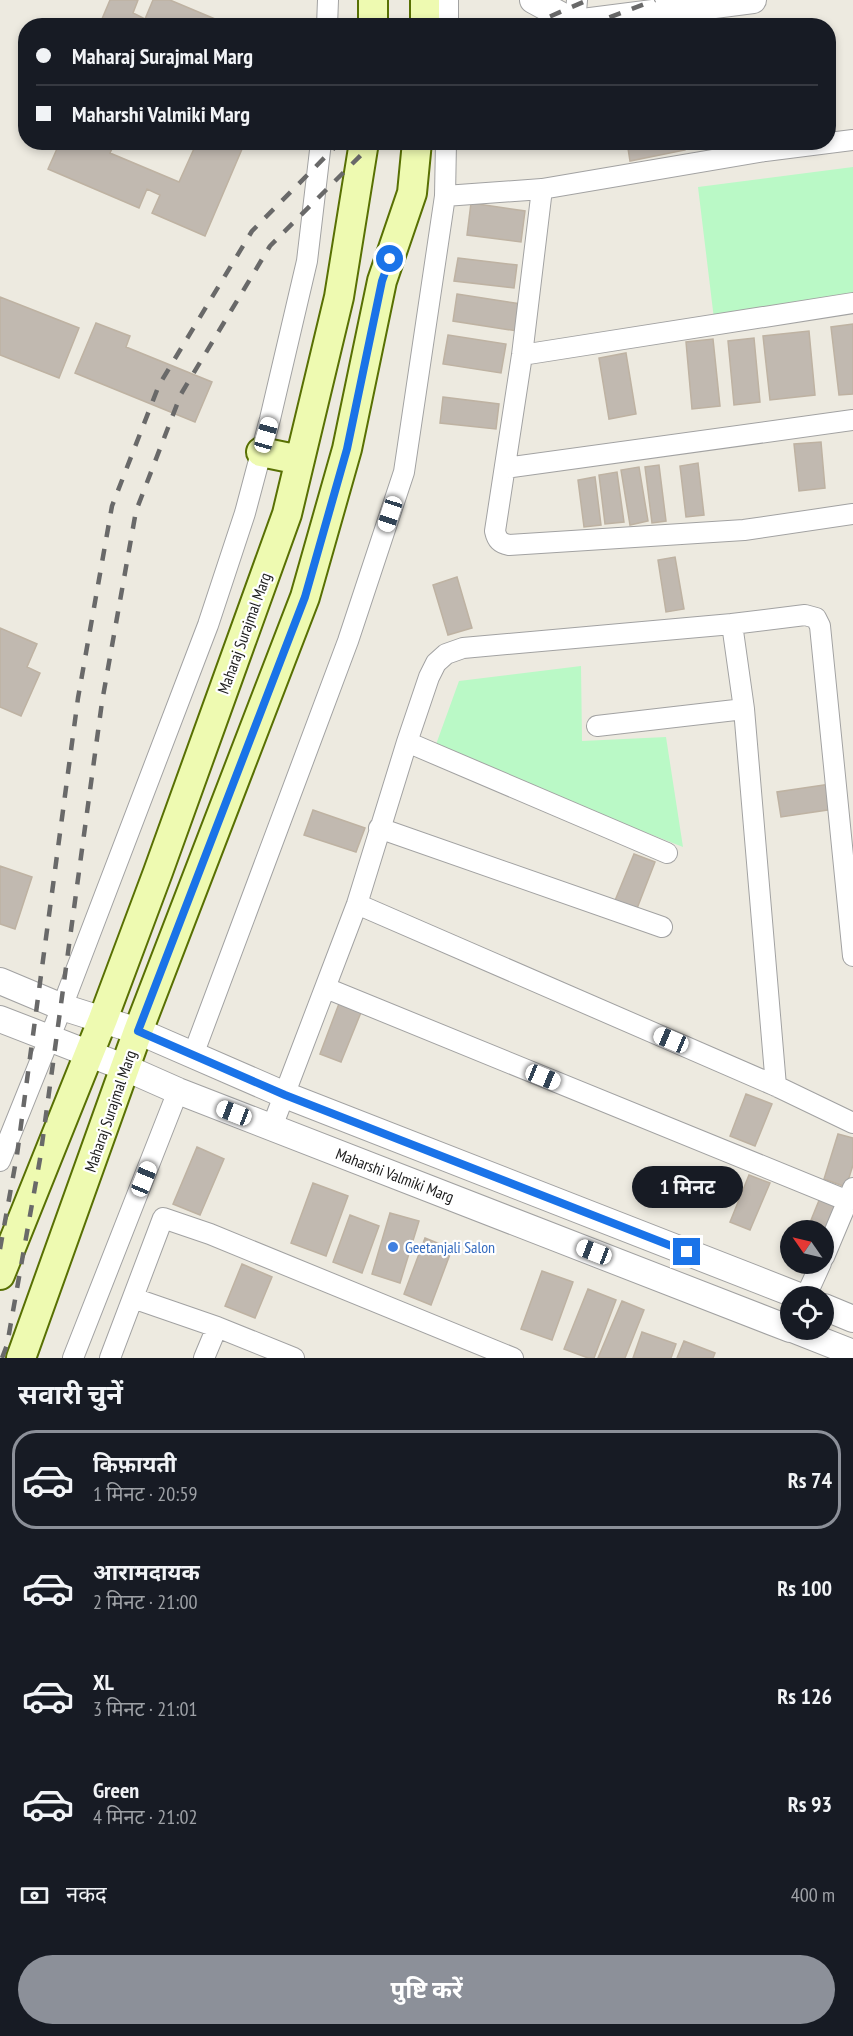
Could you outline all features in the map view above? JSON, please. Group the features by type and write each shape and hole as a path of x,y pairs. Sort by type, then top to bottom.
{"main road":[{"path":"373,0 373,18"},
{"path":"425,0 425,18"},
{"name":"Maharaj Surajmal Marg","path":"0,1275 103,1018 287,514 339,297 363,150"},
{"name":"Maharaj Surajmal Marg","path":"21,1358 138,1031 305,597 347,449 382,281 412,193 416,150"},
{"path":"261,452 300,460"}],"street":[{"path":"327,0 327,18"},
{"path":"448,0 448,18"},
{"path":"533,0 576,12 753,0"},
{"path":"836,142 853,140"},
{"path":"0,1161 62,1007 208,625 244,513 307,261 320,150"},
{"path":"193,1055 348,641 404,472 445,196 446,150"},
{"path":"445,196 542,189 773,150"},
{"path":"542,189 522,355 495,531 496,538 509,545 744,530 853,514"},
{"path":"522,355 853,303"},
{"path":"505,468 853,420"},
{"path":"272,1127 357,904 379,828 429,676 436,663 446,654 463,648 732,624 805,615 816,618 820,626 853,956"},
{"path":"732,624 744,708 776,1086"},
{"path":"597,726 744,708"},
{"path":"407,742 667,853"},
{"path":"379,828 662,927"},
{"path":"357,904 776,1086 853,1123"},
{"name":"Maharshi Valmiki Marg","path":"0,981 62,1007 103,1018 138,1031 285,1095 780,1289"},
{"path":"326,988 851,1195 834,1234"},
{"name":"Maharshi Valmiki Marg","path":"0,1019 126,1068 178,1091 780,1323"},
{"path":"73,1358 178,1091"},
{"path":"110,1358 163,1218 210,1234 513,1358"},
{"path":"133,1298 217,1327 294,1358"},
{"path":"834,1310 853,1319"},
{"path":"204,1358 217,1327"},
{"name":"Maharshi Valmiki Marg","path":"822,1340 853,1353"}],"green space":[{"path":"853,167 853,300 714,319 698,187"},
{"path":"581,666 582,741 666,737 683,847 434,750 459,681"}],"building":[{"path":"110,0 138,0 133,13 143,18 102,18"},
{"path":"153,0 170,0 213,18 145,18"},
{"path":"56,150 111,150 110,153 179,182 193,150 242,150 205,236 152,213 160,195 147,189 139,208 48,169"},
{"path":"628,150 685,150 630,161"},
{"path":"471,203 525,211 521,242 467,235"},
{"path":"458,258 517,265 514,288 454,281"},
{"path":"457,294 521,304 517,331 453,321"},
{"path":"0,297 79,328 59,378 0,355"},
{"path":"96,323 130,336 126,347 212,382 195,422 75,373"},
{"path":"853,324 853,394 839,395 831,327"},
{"path":"809,331 815,395 770,400 763,336"},
{"path":"448,335 506,344 501,373 443,364"},
{"path":"754,338 760,402 734,405 728,341"},
{"path":"713,339 720,406 692,409 686,342"},
{"path":"626,353 636,414 609,419 599,358"},
{"path":"443,397 499,404 496,429 440,423"},
{"path":"821,442 825,488 799,491 794,444"},
{"path":"698,463 704,515 686,517 680,466"},
{"path":"659,465 666,521 652,523 645,467"},
{"path":"639,467 648,521 630,525 621,470"},
{"path":"617,472 624,522 605,524 599,475"},
{"path":"595,477 601,525 584,527 578,480"},
{"path":"675,557 684,609 666,612 658,560"},
{"path":"457,577 472,628 448,635 433,585"},
{"path":"0,628 37,644 27,667 40,673 21,716 0,707"},
{"path":"830,784 834,809 781,817 777,792"},
{"path":"313,810 365,828 356,852 304,835"},
{"path":"634,854 655,862 636,911 614,903"},
{"path":"0,866 32,877 15,929 0,924"},
{"path":"340,1001 362,1010 341,1062 320,1054"},
{"path":"746,1094 772,1104 755,1146 730,1136"},
{"path":"838,1134 853,1138 853,1165 846,1187 824,1179"},
{"path":"197,1147 224,1159 200,1215 173,1204"},
{"path":"749,1175 770,1183 750,1230 730,1222"},
{"path":"313,1183 348,1196 326,1256 291,1243"},
{"path":"820,1198 842,1207 834,1228 834,1220 811,1220"},
{"path":"390,1213 419,1221 400,1283 372,1274"},
{"path":"350,1215 379,1226 362,1273 333,1262"},
{"path":"425,1238 452,1249 431,1305 404,1294"},
{"path":"242,1264 272,1277 255,1318 225,1306"},
{"path":"542,1271 573,1282 552,1340 521,1329"},
{"path":"588,1289 616,1300 594,1358 564,1349"},
{"path":"622,1301 644,1310 625,1358 598,1358"},
{"path":"642,1332 676,1344 671,1358 633,1358"},
{"path":"684,1341 715,1353 713,1358 677,1358"}],"railway":[{"path":"546,18 588,0"},
{"path":"608,18 655,0"},
{"path":"0,1249 17,1155 78,698 112,506 159,385 252,231 332,150"},
{"path":"2,1358 7,1345 40,1159 102,702 136,511 181,394 270,246 366,150"}],"place":[{"name":"Geetanjali Salon","path":"393,1247"}],"route":[{"path":"390,259 382,281 347,449 305,597 138,1031 285,1095 687,1252"}]}
